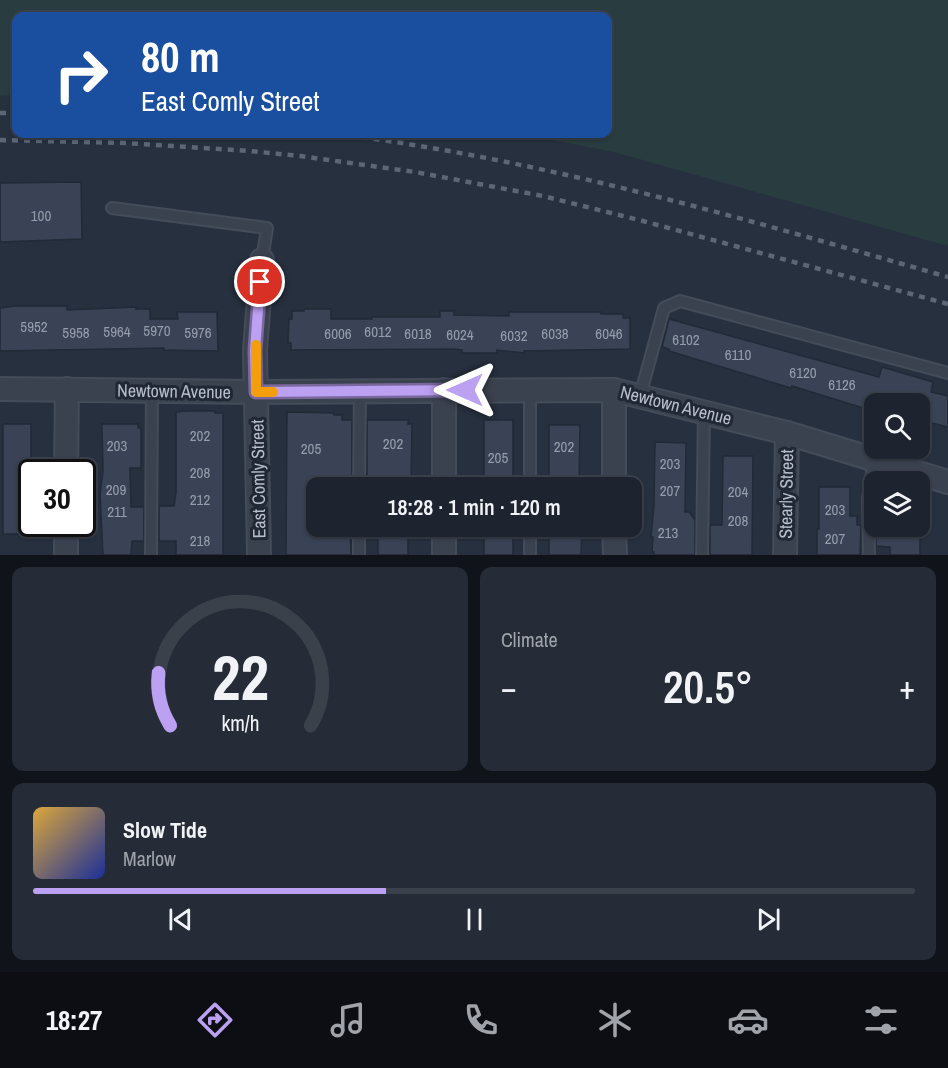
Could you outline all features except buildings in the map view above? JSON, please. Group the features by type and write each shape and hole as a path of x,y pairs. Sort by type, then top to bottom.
{"street":[{"name":"East Comly Street","path":"259,555 255,350 262,260"},
{"name":"Newtown Avenue","path":"0,389 256,392 614,390 787,433 948,482"},
{"path":"66,459 67,389"},
{"path":"444,390 444,477"},
{"path":"614,390 614,477"},
{"name":"Stearly Street","path":"785,555 787,433"},
{"path":"66,537 66,555"},
{"path":"444,537 444,555"},
{"path":"614,537 615,555"}],"lane":[{"path":"112,208 267,228 262,260"},
{"path":"640,396 663,308 680,301 948,373"},
{"path":"151,555 152,390"},
{"path":"359,477 360,390"},
{"path":"530,390 530,477"},
{"path":"702,555 704,412"},
{"path":"869,555 868,498 874,460"},
{"path":"359,537 359,555"},
{"path":"530,537 530,555"}],"green space":[{"path":"0,0 948,0 948,246 614,152 542,138 612,138 612,12 12,12 12,95 0,96"}],"railway":[{"path":"0,113 12,113"},
{"path":"366,138 493,159 646,194 948,277"},
{"path":"0,140 126,143 250,151 415,172 543,196 948,304"}],"slow traffic":[{"path":"256,345 256,392 273,392"}],"route":[{"path":"260,282 255,350 256,392 465,390"}]}
